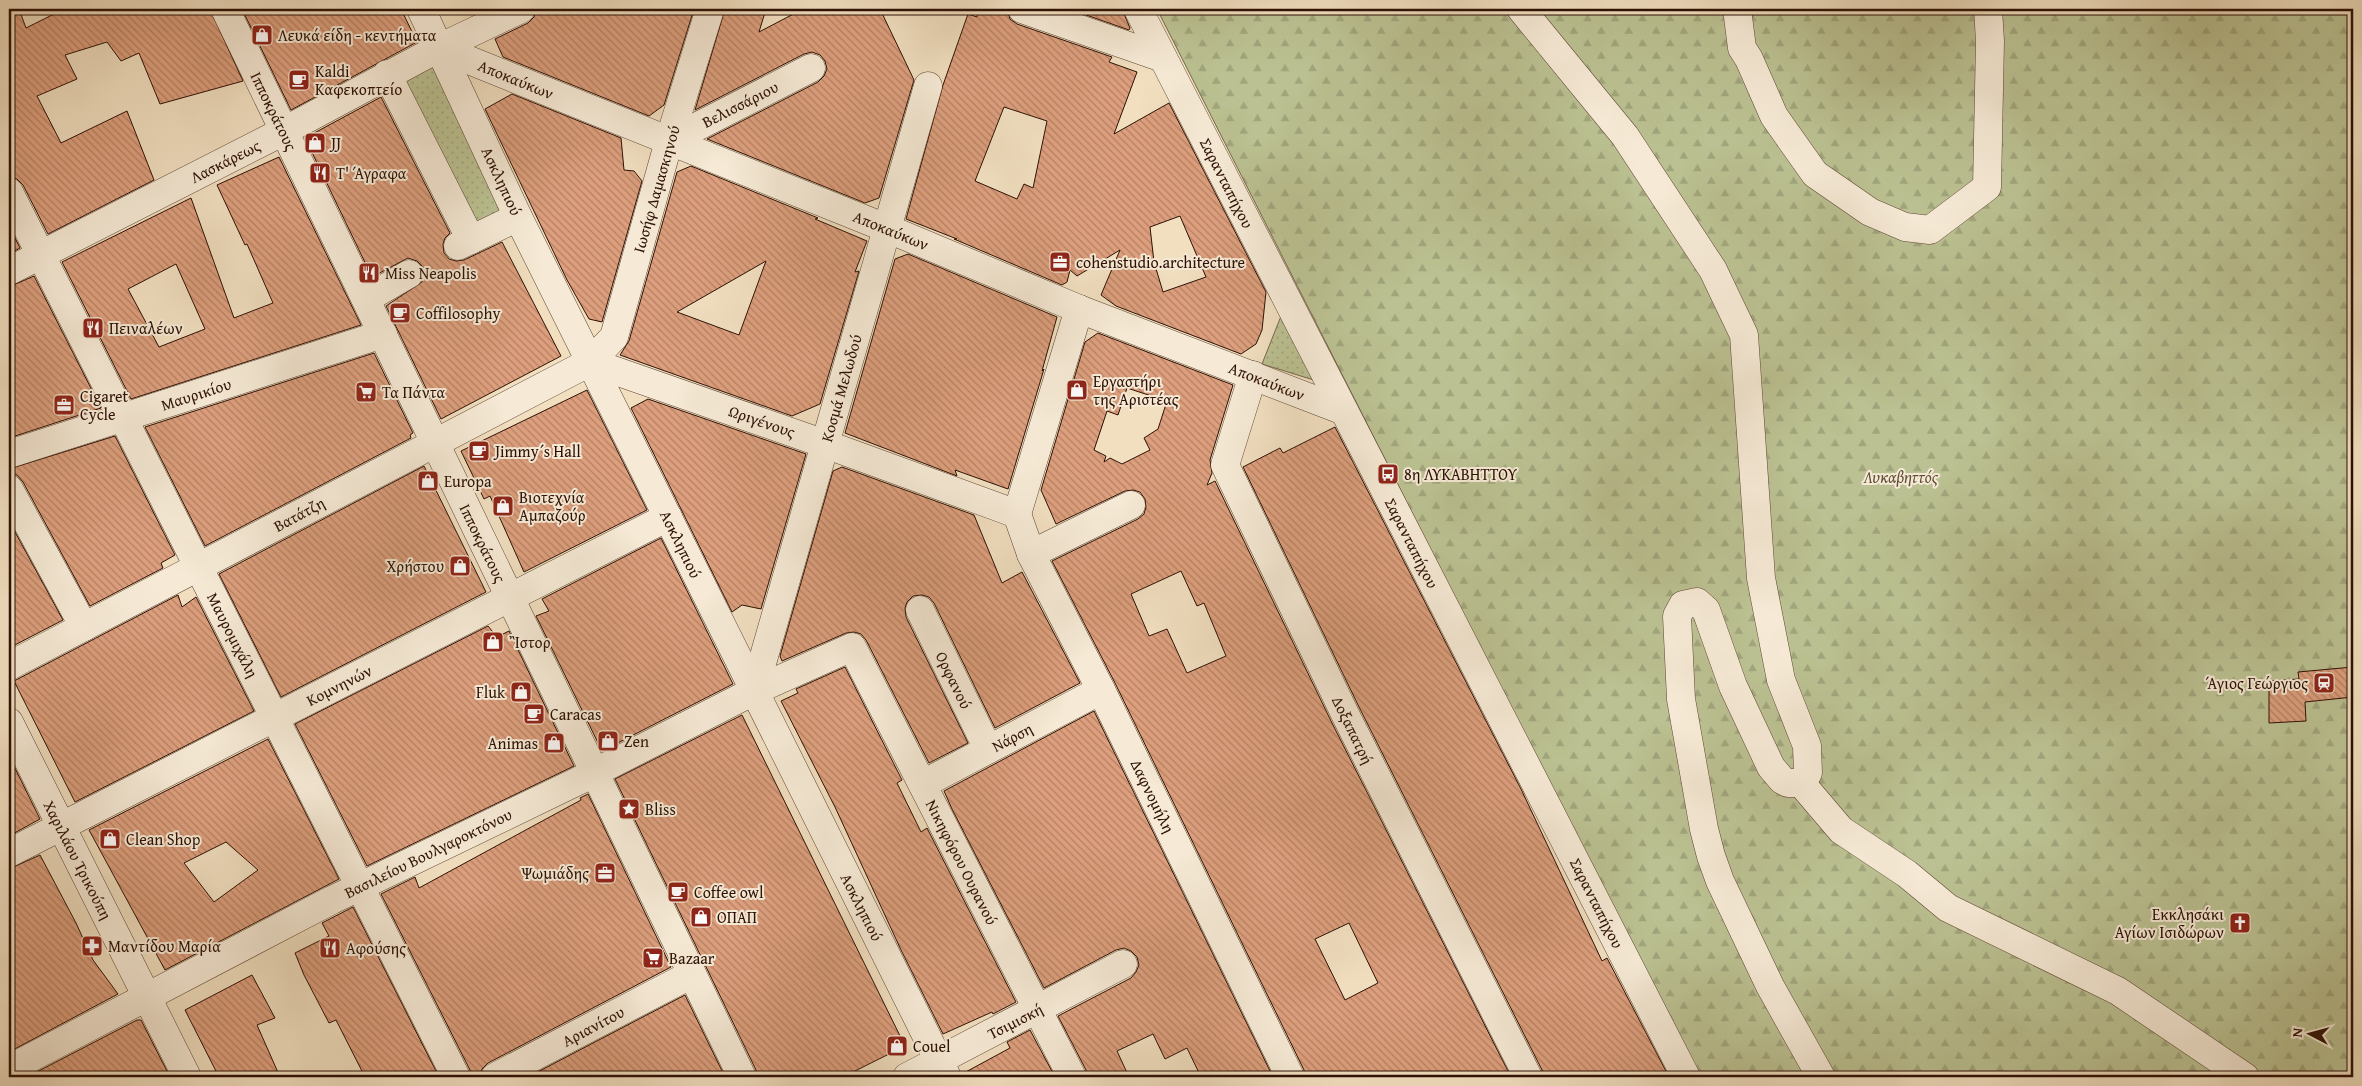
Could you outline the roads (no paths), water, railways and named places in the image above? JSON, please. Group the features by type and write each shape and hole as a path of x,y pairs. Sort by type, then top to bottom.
{"street":[{"name":"Ιπποκράτους","path":"225,9 742,1077"},
{"name":"Ασκληπιού","path":"421,9 518,217 943,1069"},
{"path":"439,48 441,9"},
{"name":"Λασκάρεως","path":"9,271 284,131 387,74 521,9"},
{"name":"Ιωσήφ Δαμασκηνού","path":"590,362 614,337 669,141 710,9"},
{"path":"1022,9 1163,58"},
{"name":"Σαρανταπήχου","path":"1138,9 1686,1077"},
{"path":"1521,9 1625,136 1712,270 1744,335 1761,578 1781,680 1808,752 1808,773 1801,783"},
{"path":"1737,9 1742,48 1749,59 1774,116 1815,174 1870,212 1905,226 1930,230 1987,187 1990,41 1988,9"},
{"name":"Αποκαύκων","path":"439,48 886,228 1079,309 1344,411"},
{"name":"Βελισσάριου","path":"669,141 812,68"},
{"path":"387,74 464,243 518,217"},
{"name":"Κοσμά Μελωδού","path":"754,691 928,86"},
{"name":"Μαυρομιχάλη","path":"9,192 456,1077"},
{"path":"366,299 409,274"},
{"path":"1017,514 1079,309"},
{"name":"Μαυρικίου","path":"9,454 383,334"},
{"name":"Βατάτζη","path":"9,666 590,362"},
{"name":"Ωριγένους","path":"590,362 825,444 1017,514"},
{"name":"Δοξαπατρή","path":"1253,375 1225,465 1345,714 1528,1077"},
{"path":"9,489 84,627"},
{"path":"1031,554 1131,505"},
{"name":"Δαφνομήλη","path":"1017,514 1031,554 1101,690 1290,1077"},
{"name":"Κομνηνών","path":"9,853 668,517"},
{"path":"1821,1077 1770,986 1720,881 1711,856 1704,829 1681,699 1676,624 1677,616 1684,605 1697,602 1706,610 1733,686 1771,767 1782,780 1788,783 1801,783 1841,830 1906,874 1948,908 2118,990 2245,1077"},
{"name":"Ορφανού","path":"920,610 988,749"},
{"name":"Βασιλείου Βουλγαροκτόνου","path":"9,1069 360,886 594,772 754,691 852,647"},
{"name":"Νικηφόρου Ουρανού","path":"852,647 1072,1077"},
{"name":"Νάρση","path":"922,784 1101,690"},
{"name":"Χαριλάου Τρικούπη","path":"9,722 187,1077"},
{"name":"Τσιμισκή","path":"907,1077 943,1069 1038,1009 1123,964"},
{"name":"Αριανίτου","path":"495,1077 692,974"}],"place":[{"name":"Λευκά είδη - κεντήματα","path":"262,35"},
{"name":"Kaldi Καφεκοπτείο","path":"299,80"},
{"name":"JJ","path":"315,143"},
{"name":"Τ' Άγραφα","path":"320,173"},
{"name":"cohenstudio.architecture","path":"1060,262"},
{"name":"Miss Neapolis","path":"369,273"},
{"name":"Coffilosophy","path":"400,313"},
{"name":"Πειναλέων","path":"93,328"},
{"name":"Εργαστήρι της Αριστέας","path":"1077,390"},
{"name":"Τα Πάντα","path":"366,392"},
{"name":"Cigaret Cycle","path":"64,405"},
{"name":"Jimmy´s Hall","path":"479,451"},
{"name":"8η ΛΥΚΑΒΗΤΤΟΥ","path":"1388,474"},
{"name":"Europa","path":"428,481"},
{"name":"Βιοτεχνία Αμπαζούρ","path":"503,506"},
{"name":"Χρήστου","path":"460,566"},
{"name":"Ἲστορ","path":"493,642"},
{"name":"Άγιος Γεώργιος","path":"2324,683"},
{"name":"Fluk","path":"521,692"},
{"name":"Caracas","path":"534,714"},
{"name":"Zen","path":"608,741"},
{"name":"Animas","path":"554,743"},
{"name":"Bliss","path":"629,809"},
{"name":"Clean Shop","path":"110,839"},
{"name":"Ψωμιάδης","path":"605,873"},
{"name":"Coffee owl","path":"678,892"},
{"name":"ΟΠΑΠ","path":"701,917"},
{"name":"Εκκλησάκι Αγίων Ισιδώρων","path":"2240,923"},
{"name":"Μαντίδου Μαρία","path":"92,946"},
{"name":"Αφούσης","path":"330,948"},
{"name":"Bazaar","path":"653,958"},
{"name":"Couel","path":"897,1046"}],"park label":[{"name":"Λυκαβηττός","path":"1901,477"}]}
